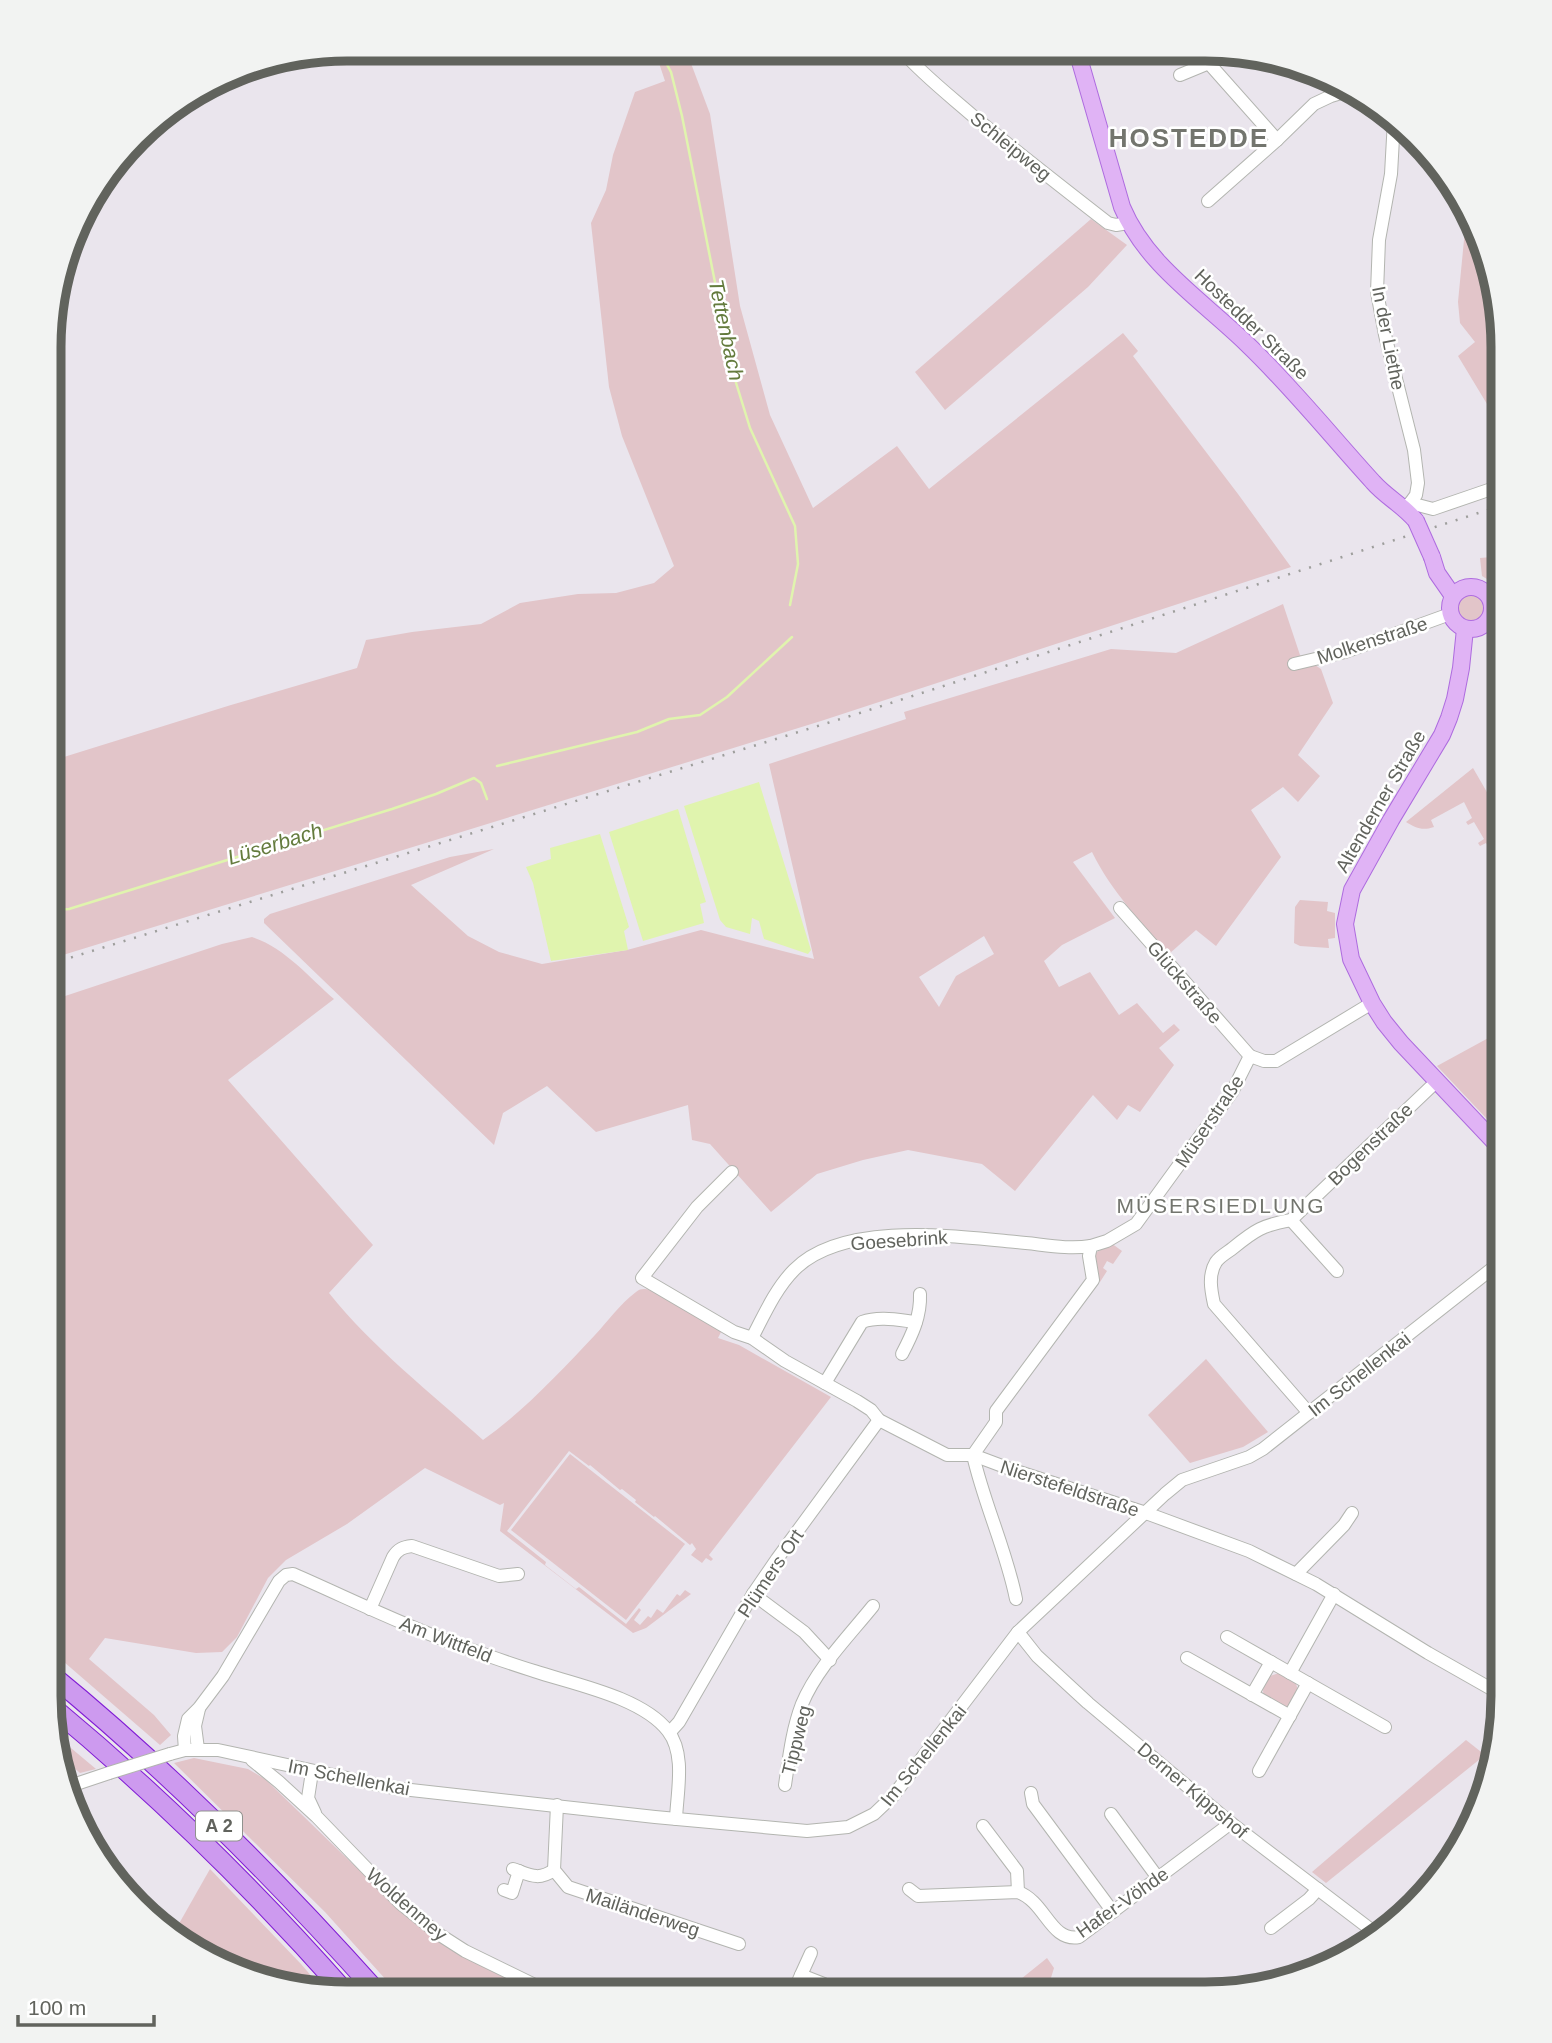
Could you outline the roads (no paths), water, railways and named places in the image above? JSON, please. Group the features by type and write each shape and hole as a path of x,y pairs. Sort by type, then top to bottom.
{"highway":[{"name":"A 2","path":"61,1683 208,1815 301,1908 368,1982"},
{"name":"A 2","path":"62,1716 191,1830 257,1896 335,1981"}],"main road":[{"name":"Hostedder Straße","path":"1080,61 1128,223 1145,248 1248,345 1374,485 1411,511 1437,573 1453,596"},
{"path":"1491,597 1475,587 1466,587 1453,596 1450,602 1450,614 1456,623 1465,629 1476,629 1486,624 1491,615"},
{"name":"Altenderner Straße","path":"1465,629 1455,699 1446,726 1352,890 1345,924 1349,950 1372,1003 1401,1043 1491,1138"}],"street":[{"name":"Schleipweg","path":"911,61 1001,139 1108,223 1128,223"},
{"path":"1180,75 1209,63 1278,140"},
{"path":"1208,201 1278,140 1314,104 1337,94"},
{"name":"In der Liethe","path":"1393,132 1391,174 1379,240 1377,292 1414,450 1418,483 1411,511"},
{"path":"1411,511 1433,509 1491,489"},
{"name":"Molkenstraße","path":"1294,664 1345,652 1450,614"},
{"path":"1486,624 1491,628"},
{"name":"Glückstraße","path":"1120,908 1250,1056"},
{"name":"Müserstraße","path":"1091,1246 1107,1241 1136,1224 1232,1093 1250,1056 1264,1061 1276,1061 1372,1003"},
{"name":"Bogenstraße","path":"1309,1413 1214,1304 1210,1287 1212,1271 1217,1261 1254,1231 1267,1224 1291,1220 1437,1080"},
{"name":"Nierstefeldstraße","path":"732,1172 696,1207 642,1278 734,1332 752,1338 785,1361 871,1410 878,1420 947,1455 974,1455 1249,1551 1334,1594 1427,1653 1491,1689"},
{"path":"1291,1220 1337,1271"},
{"name":"Goesebrink","path":"752,1338 783,1282 809,1257 832,1246 864,1239 917,1235 962,1236 1072,1249 1091,1246"},
{"path":"1016,1599 1016,1568 977,1472 974,1455 996,1422 996,1411 1093,1280 1088,1256 1091,1246"},
{"name":"Im Schellenkai","path":"75,1784 192,1749 218,1751 393,1788 807,1831 848,1827 874,1814 894,1796 1018,1632 1182,1480 1249,1457 1264,1449 1491,1270"},
{"path":"902,1354 921,1307 920,1294"},
{"path":"825,1383 862,1322 870,1319 892,1319 916,1322"},
{"name":"Plümers Ort","path":"670,1732 753,1594 878,1420"},
{"path":"1296,1574 1344,1525 1352,1513"},
{"path":"370,1609 393,1557 403,1548 412,1546 499,1576 518,1574"},
{"name":"Am Wittfeld","path":"192,1749 184,1736 186,1722 236,1656 279,1581 286,1575 293,1574 457,1645 630,1704 670,1732"},
{"path":"753,1594 791,1621 830,1660"},
{"path":"1290,1673 1334,1594"},
{"name":"Tippweg","path":"785,1785 800,1709 830,1660 873,1606"},
{"name":"Derner Kippshof","path":"1018,1632 1053,1672 1231,1823 1370,1929"},
{"path":"1227,1637 1385,1727"},
{"path":"1187,1658 1290,1716"},
{"path":"1252,1695 1271,1662"},
{"path":"1259,1771 1308,1683"},
{"path":"670,1732 678,1757 676,1819"},
{"name":"Woldenmey","path":"248,1757 316,1816 400,1903 440,1936 529,1982"},
{"path":"302,1804 298,1792 305,1770"},
{"path":"305,1770 308,1798 316,1816"},
{"path":"1031,1793 1033,1804 1113,1912"},
{"path":"504,1891 512,1893 516,1870 538,1877 555,1870 557,1805"},
{"path":"1111,1814 1158,1878"},
{"name":"Hafer-Vöhde","path":"1018,1892 1034,1900 1058,1933 1070,1938 1079,1937 1231,1823"},
{"path":"909,1889 918,1896 1018,1892 1017,1871 983,1826"},
{"name":"Mailänderweg","path":"555,1870 563,1883 573,1889 739,1944"},
{"path":"1271,1928 1318,1889"},
{"path":"798,1982 811,1954"},
{"path":"802,1975 819,1982"}],"waterway":[{"name":"Tettenbach","path":"665,61 671,72 682,116 733,373 750,428 795,526 798,564 790,605"},
{"name":"Tettenbach","path":"497,766 637,732 669,719 700,715 727,697 792,637"},
{"name":"Lüserbach","path":"61,910 392,809 474,778 481,783 487,799"}],"railway":[{"path":"61,961 863,712 1491,509"}],"district":[{"name":"HOSTEDDE","path":"1189,138"},
{"name":"MÜSERSIEDLUNG","path":"1221,1206"}]}
